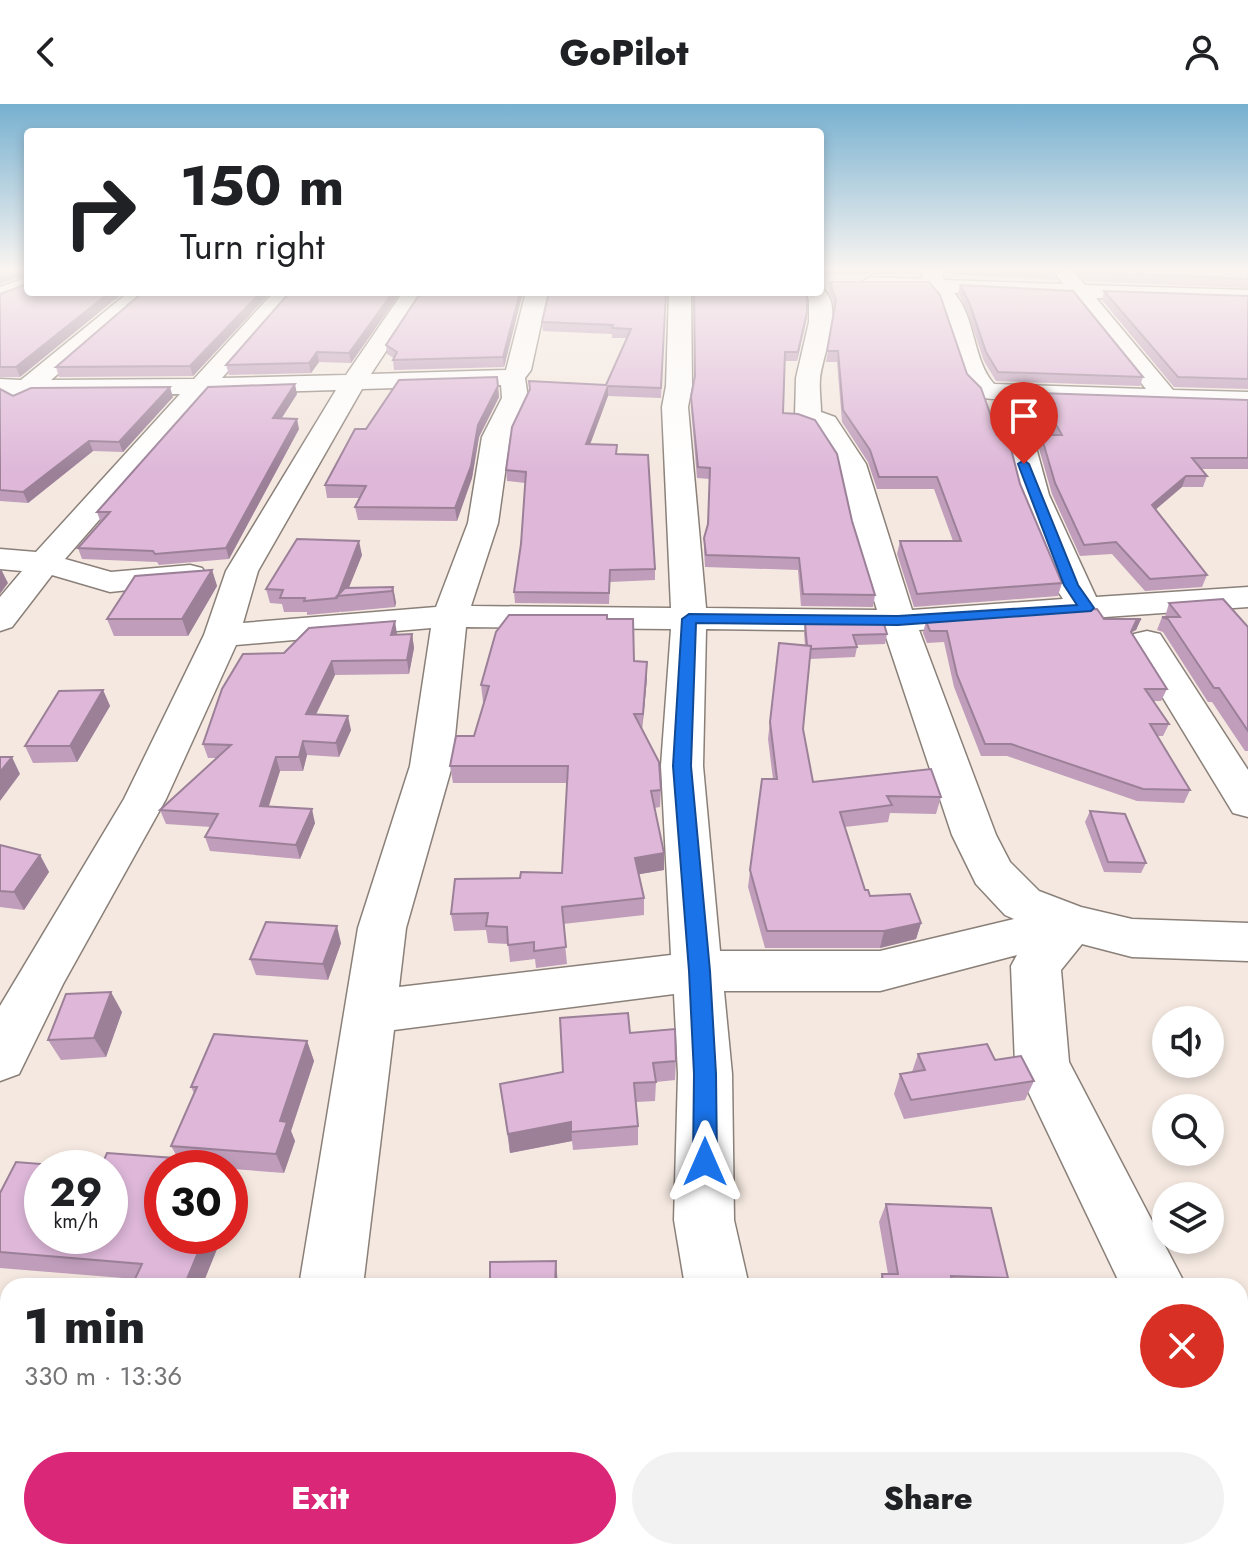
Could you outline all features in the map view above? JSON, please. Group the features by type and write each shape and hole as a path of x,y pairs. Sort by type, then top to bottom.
{"street":[{"path":"0,414 26,387 88,336"},
{"path":"0,620 45,563 247,336"},
{"path":"0,1058 41,977 145,799 222,635 242,571 354,381 384,336"},
{"path":"332,1278 382,928 431,766 450,616 483,523 496,437 515,398 513,377 519,370 527,336"},
{"path":"680,336 679,386 675,407 689,619 682,766 700,971 705,1074 704,1220 715,1278"},
{"path":"816,336 808,374 808,416 826,423 852,464 869,531 898,621 974,835 992,872 1022,903 1072,923 1132,938 1248,942"},
{"path":"961,336 979,384 987,391 1248,400"},
{"path":"1115,336 1166,397"},
{"path":"0,387 201,387 513,377"},
{"path":"1008,390 1034,495 1052,531 1071,585 1086,608"},
{"path":"0,559 45,563 110,582 242,571"},
{"path":"222,635 450,616 898,621 1248,597"},
{"path":"1147,642 1248,803"},
{"path":"369,1012 700,971 880,971 1072,923"},
{"path":"1072,923 1036,966 1042,1064 1150,1278"}],"building":[{"path":"0,336 55,336 16,367 0,367"},
{"path":"92,336 219,336 190,366 56,367"},
{"path":"252,336 361,336 349,353 317,352 309,363 226,365"},
{"path":"392,336 509,336 503,357 393,360 397,352 386,345"},
{"path":"628,336 664,336 661,388 608,386 586,444 617,445 616,454 648,455 655,569 610,570 609,593 514,592 526,472 506,470 512,427 530,389 529,381 606,385"},
{"path":"695,336 802,336 798,352 785,352 783,413 815,420 837,454 852,521 875,595 803,594 799,558 706,555 704,538 708,524 710,468 698,467 691,397 695,376"},
{"path":"830,336 954,336 967,374 981,388 997,433 1007,433 1020,484 1062,583 917,594 900,541 961,541 937,477 879,477 870,450 843,410 838,351 827,351"},
{"path":"981,336 1110,336 1143,377 998,372"},
{"path":"1143,336 1248,336 1248,379 1178,377"},
{"path":"497,377 498,386 478,425 471,466 455,508 355,507 366,486 325,485 355,429 366,429 399,380"},
{"path":"295,384 273,418 297,419 226,548 155,554 153,551 78,548 110,512 97,512 208,387"},
{"path":"170,387 119,442 89,441 23,492 0,490 0,389 13,396 31,388"},
{"path":"1038,393 1248,400 1248,458 1192,458 1207,476 1186,476 1152,505 1207,575 1150,579 1116,542 1084,545 1055,483 1041,435 1062,435"},
{"path":"297,539 359,541 337,598 304,601 305,598 280,598 283,590 266,589"},
{"path":"212,570 182,619 107,619 135,576"},
{"path":"393,587 392,591 337,596 345,588"},
{"path":"1223,599 1248,627 1248,731 1219,688 1214,688 1168,619 1162,617 1180,617 1169,603"},
{"path":"1097,609 1104,619 1141,619 1136,621 1131,632 1167,689 1145,689 1169,724 1150,724 1190,790 1143,789 1011,744 985,744 957,675 947,631 930,631 926,621"},
{"path":"509,615 607,615 607,619 633,619 634,661 647,662 643,714 634,714 659,762 661,790 651,791 664,853 635,858 644,898 562,907 566,947 534,951 534,942 508,945 507,927 486,926 488,913 451,914 455,879 520,878 521,872 562,873 568,766 450,766 456,736 474,736 489,686 481,685 496,632"},
{"path":"395,621 391,635 412,634 407,660 332,661 306,714 348,716 336,743 303,741 299,757 276,757 260,806 312,809 296,845 205,837 218,814 160,810 231,745 203,744 222,689 243,654 284,653 309,628"},
{"path":"805,623 884,624 887,634 853,635 857,647 811,649 807,646"},
{"path":"779,643 811,646 803,729 813,782 931,769 941,797 887,796 892,805 840,812 865,890 870,896 910,894 921,923 884,931 767,931 750,870 762,779 777,779 770,722"},
{"path":"103,690 70,746 25,746 59,691"},
{"path":"0,757 12,757 0,772"},
{"path":"1090,811 1125,814 1146,863 1108,862"},
{"path":"0,845 40,855 14,892 0,891"},
{"path":"266,922 337,926 323,964 250,959"},
{"path":"111,992 94,1038 48,1040 66,994"},
{"path":"628,1013 630,1033 675,1029 676,1061 653,1063 656,1082 634,1083 638,1126 571,1132 571,1122 508,1134 500,1084 563,1072 560,1018"},
{"path":"214,1034 307,1041 280,1121 287,1122 276,1154 171,1146 197,1087 191,1087"},
{"path":"987,1044 995,1060 1021,1056 1034,1081 911,1100 900,1074 925,1070 918,1054"},
{"path":"128,1155 144,1156 144,1254 197,1254 187,1278 135,1278 142,1264 0,1252 0,1193 16,1162 24,1163 24,1254 128,1254"},
{"path":"886,1204 991,1208 1008,1278 883,1278 882,1274 898,1274"},
{"path":"556,1261 555,1278 490,1278 490,1262"}],"route":[{"path":"705,1162 700,971 682,766 689,619 898,621 1086,608 1071,585 1024,464"}]}
